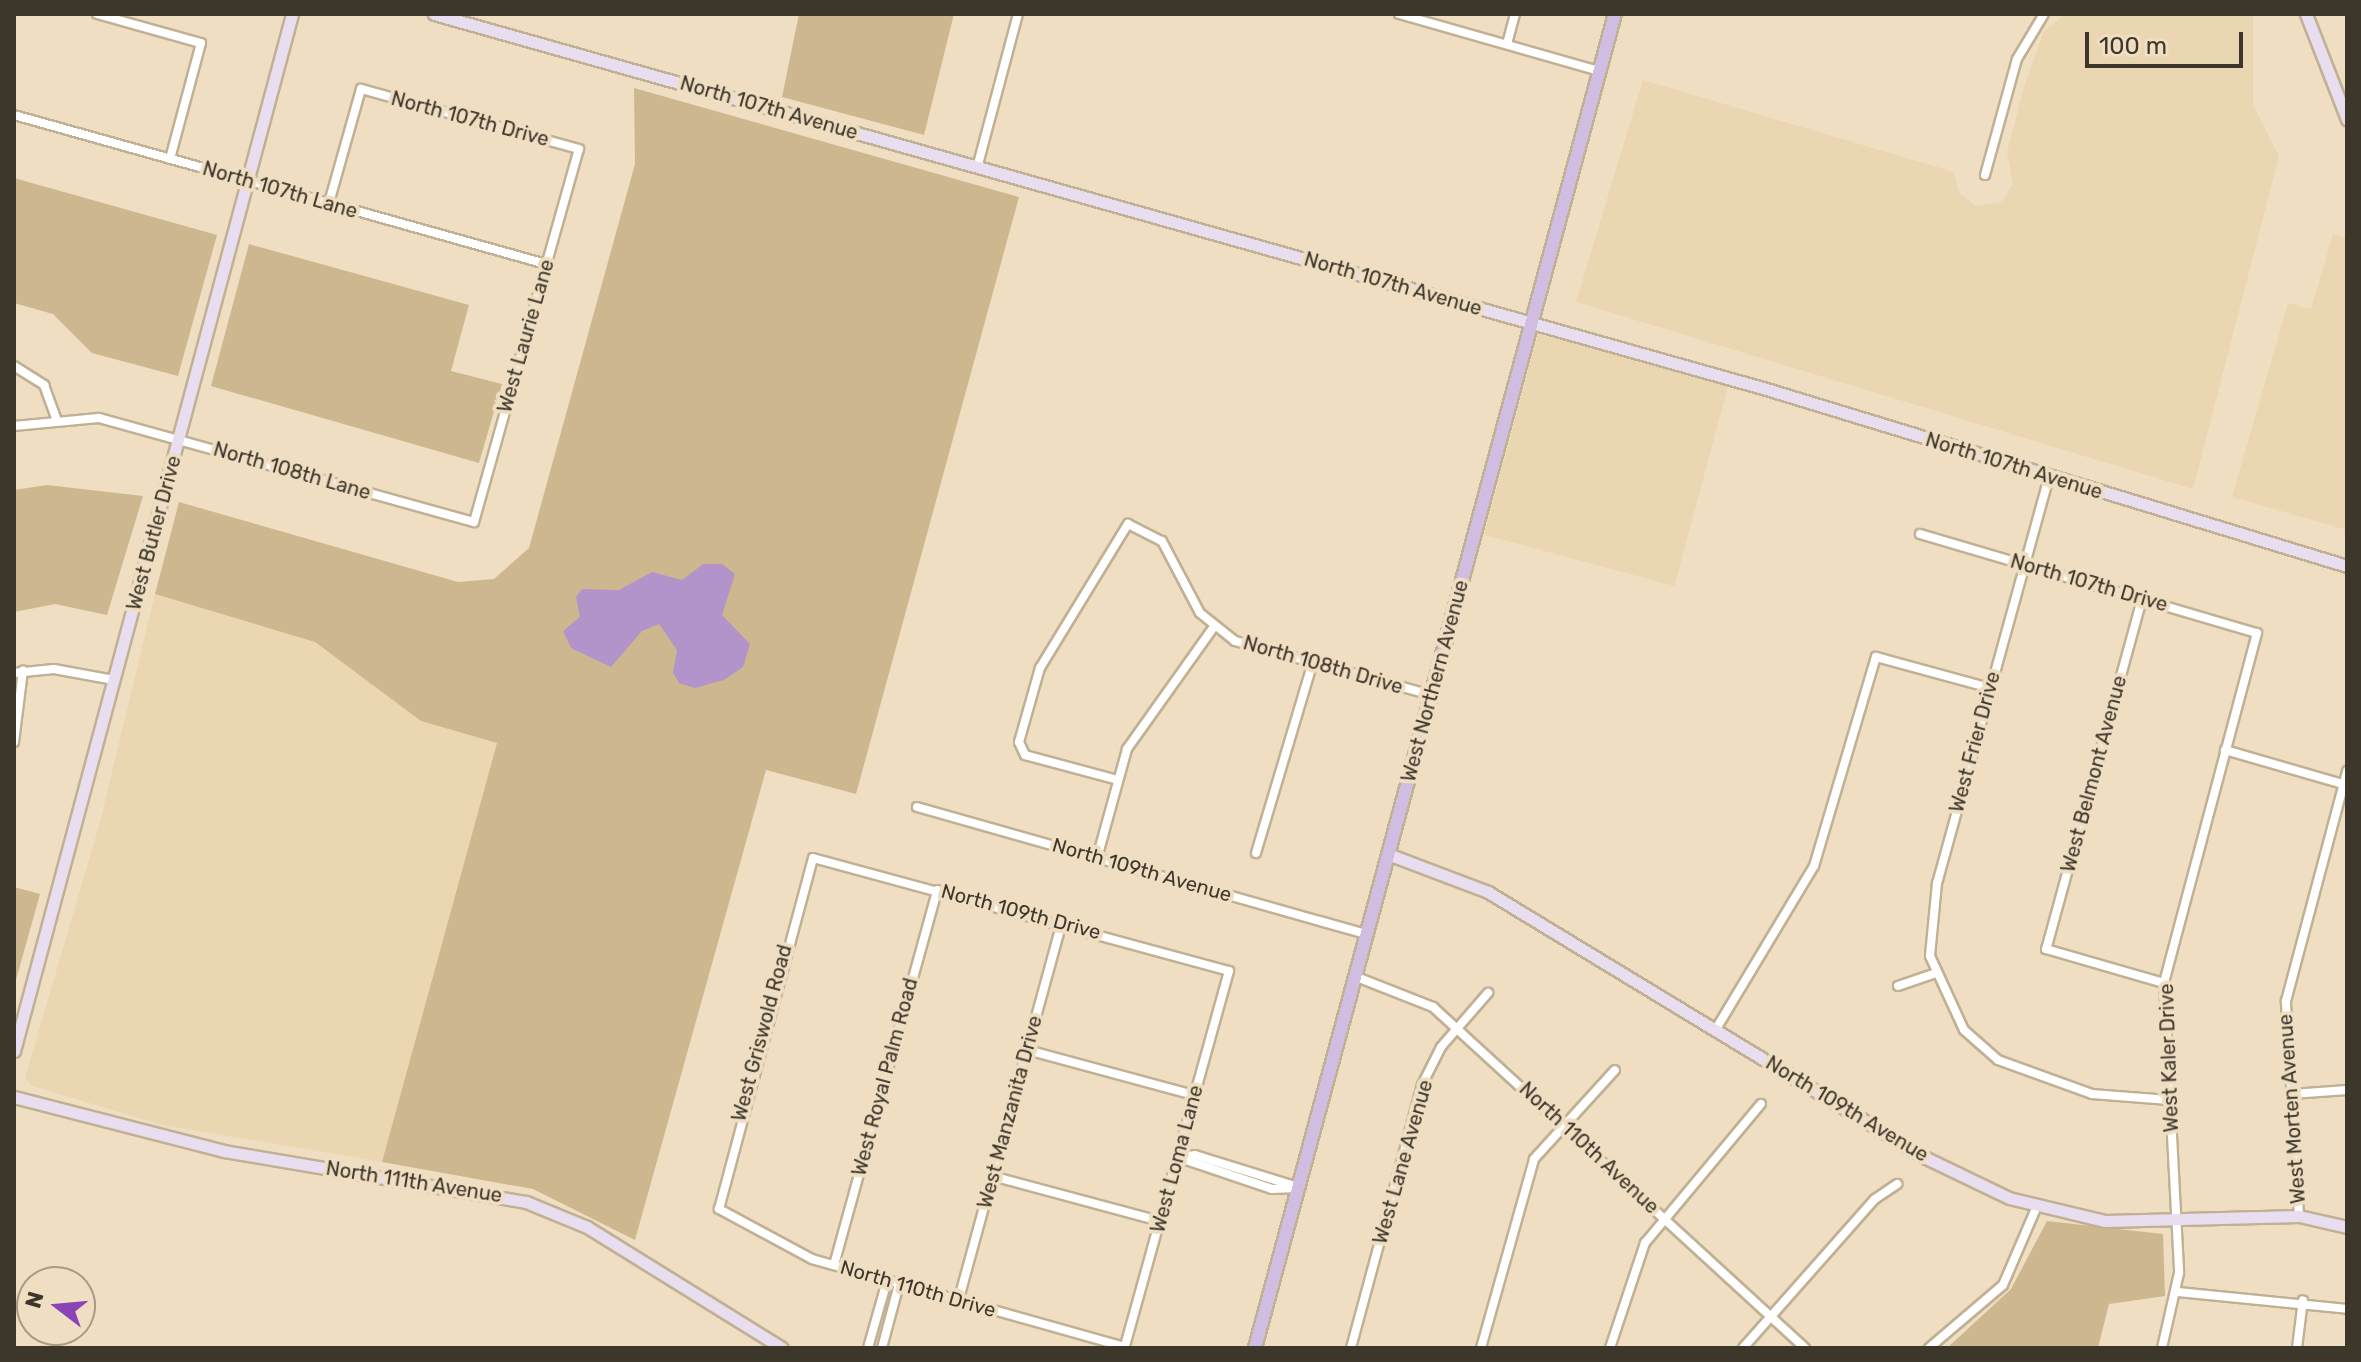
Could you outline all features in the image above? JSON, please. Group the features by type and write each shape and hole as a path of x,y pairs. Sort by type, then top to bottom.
{"main road":[{"name":"West Northern Avenue","path":"1255,1348 1615,14"}],"street":[{"path":"97,14 201,43 170,159"},
{"name":"West Butler Drive","path":"14,1051 292,14"},
{"name":"North 107th Avenue","path":"434,14 1534,323 2347,566"},
{"path":"977,168 1018,14"},
{"path":"1399,14 1599,71"},
{"path":"1507,44 1515,14"},
{"path":"1985,175 2017,59 2044,14"},
{"path":"2306,14 2347,119"},
{"name":"North 107th Drive","path":"329,203 361,89 579,149"},
{"name":"North 107th Lane","path":"14,115 546,264"},
{"name":"West Laurie Lane","path":"474,522 579,149"},
{"path":"14,366 44,385 56,418"},
{"name":"North 108th Lane","path":"14,426 56,418 99,418 474,522"},
{"name":"West Frier Drive","path":"1933,974 1931,906 2049,477"},
{"path":"1097,858 1118,780 1139,727 1213,628 1162,541 1128,524 1040,668 1019,750 1118,780"},
{"name":"North 107th Drive","path":"1920,534 2257,633"},
{"name":"West Belmont Avenue","path":"2142,599 2046,949 2164,983"},
{"name":"North 108th Drive","path":"1213,628 1313,662 1431,695"},
{"name":"West Kaler Drive","path":"2162,1348 2178,1292 2179,1222 2164,983 2257,633"},
{"path":"1716,1029 1814,866 1876,657 1990,688"},
{"path":"1256,853 1313,662"},
{"path":"14,742 18,672 114,680"},
{"path":"2225,750 2343,784"},
{"name":"West Morten Avenue","path":"2299,1216 2289,977 2347,771"},
{"name":"North 109th Avenue","path":"917,807 1366,934"},
{"name":"North 109th Avenue","path":"1388,854 1472,883 1926,1158 2037,1206 2105,1221 2179,1222 2299,1216 2347,1227"},
{"name":"North 109th Drive","path":"813,858 1062,923 1229,971"},
{"name":"West Griswold Road","path":"719,1209 813,858"},
{"name":"West Royal Palm Road","path":"834,1265 937,890"},
{"name":"West Manzanita Drive","path":"958,1302 1062,923"},
{"name":"West Loma Lane","path":"1125,1347 1229,971"},
{"path":"1898,986 1933,974 1964,1030 1998,1060 2092,1094 2169,1100"},
{"name":"North 110th Avenue","path":"1354,976 1418,998 1458,1027 1805,1348"},
{"name":"West Lane Avenue","path":"1351,1348 1422,1085 1458,1027 1488,993"},
{"path":"1027,1050 1194,1095"},
{"path":"1481,1348 1528,1173 1561,1122 1615,1070"},
{"path":"2292,1094 2347,1090"},
{"name":"North 111th Avenue","path":"14,1097 224,1151 526,1202 587,1227 782,1348"},
{"path":"1610,1348 1634,1264 1665,1218 1761,1104"},
{"path":"1177,1157 1195,1155 1298,1188"},
{"path":"1177,1157 1272,1189 1298,1188"},
{"path":"992,1176 1160,1221"},
{"path":"1743,1348 1768,1314 1897,1184"},
{"path":"1929,1348 2003,1285 2037,1206"},
{"name":"North 110th Drive","path":"719,1209 834,1265 1125,1347"},
{"path":"868,1348 887,1281"},
{"path":"882,1348 899,1284"},
{"path":"2178,1292 2303,1300 2347,1309"},
{"path":"2297,1348 2303,1300"}],"shaded area":[{"path":"799,14 954,14 924,135 782,97"},
{"path":"2066,14 2253,14 2253,105 2279,156 2193,489 1576,302 1643,80 1954,172 1959,193 1976,206 2001,202 2013,184 2007,152 2025,84 2044,31"},
{"path":"634,88 1019,197 856,794 766,770 635,1240 533,1189 382,1162 497,743 421,721 315,642 155,594 179,502 458,582 494,579 529,548 635,164"},
{"path":"14,178 217,235 178,376 92,353 53,314 14,303"},
{"path":"2333,234 2347,238 2347,530 2232,497 2288,303 2311,309"},
{"path":"249,244 469,305 451,371 502,384 479,463 211,386"},
{"path":"1538,334 1728,385 1674,586 1484,535"},
{"path":"47,485 143,496 107,615 55,604 14,612 14,490"},
{"path":"703,564 722,564 735,574 722,615 750,644 743,667 724,680 695,688 679,683 673,673 677,650 659,624 642,631 611,667 571,648 563,631 580,617 576,597 582,589 619,590 652,572 682,580"},
{"path":"155,594 315,642 421,721 497,743 382,1162 163,1125 32,1086 25,1078 100,822"},
{"path":"14,887 40,894 14,987"},
{"path":"2047,1221 2163,1234 2165,1296 2109,1304 2098,1348 1947,1348 2011,1289"}]}
